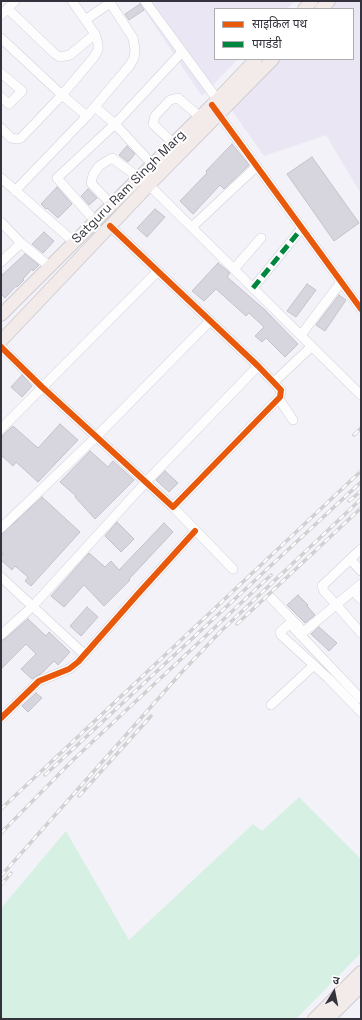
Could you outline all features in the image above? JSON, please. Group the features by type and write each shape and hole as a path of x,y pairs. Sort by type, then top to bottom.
{"main road":[{"name":"Satguru Ram Singh Marg","path":"1,315 200,117 255,60"},
{"name":"Satguru Ram Singh Marg","path":"1,341 149,185 220,115 272,60"},
{"path":"314,1019 361,972"},
{"path":"328,1019 361,986"}],"street":[{"path":"15,1 4,12 60,57 70,55 95,34"},
{"path":"1,128 11,138 21,138 62,95 94,57 98,50 95,34 72,1"},
{"path":"145,1 182,52 214,102 220,115 361,309"},
{"path":"15,191 87,116 130,66 134,58 135,49 133,38 109,2 85,20"},
{"path":"1,38 62,95 87,116"},
{"path":"95,221 57,178 115,124 182,52"},
{"path":"1,73 22,91 9,104 1,97"},
{"path":"173,143 153,124 155,116 170,100 178,98 200,117"},
{"path":"95,107 115,124 152,164"},
{"path":"112,204 91,183 93,175 99,166 112,158 149,185 361,395"},
{"path":"192,227 257,166"},
{"path":"2,180 74,242"},
{"path":"1,222 21,242 49,266"},
{"path":"110,226 258,366 282,392 279,399 173,507"},
{"path":"254,288 302,228"},
{"path":"234,269 262,238"},
{"path":"1,262 21,242"},
{"path":"1,429 157,272"},
{"path":"302,335 342,282"},
{"path":"1,528 96,437 210,321"},
{"path":"274,382 312,346"},
{"path":"1,347 145,483 173,507 233,570"},
{"path":"1,636 32,607 145,483 258,366"},
{"path":"279,399 293,420"},
{"path":"1,718 39,682 69,669 78,662 136,595 196,532"},
{"path":"361,548 322,586 324,591 361,633"},
{"path":"350,559 361,571"},
{"path":"1,577 85,654"},
{"path":"302,634 361,584"},
{"path":"353,591 361,599"},
{"path":"271,598 361,699"},
{"path":"302,634 289,625 280,632 281,635 361,711"},
{"path":"271,705 314,665"}],"shaded area":[{"path":"138,1 295,1 288,8 214,8 214,60 237,60 202,96"},
{"path":"332,1 361,1 361,194 326,135 264,156 228,105 273,60 354,60 354,8 325,8"}],"green space":[{"path":"299,797 361,859 361,953 296,1019 1,1019 1,908 66,831 129,940 253,824 262,831"}],"building":[{"path":"140,4 144,10 129,20 125,14"},
{"path":"232,144 249,165 224,189 220,185 193,214 180,201"},
{"path":"127,146 135,154 128,162 119,155"},
{"path":"312,157 359,223 334,241 287,174"},
{"path":"57,187 72,204 58,218 41,204"},
{"path":"88,189 97,198 89,205 81,196"},
{"path":"155,209 165,217 147,237 137,228"},
{"path":"44,232 54,241 43,253 32,244"},
{"path":"25,254 39,265 33,271 32,269 23,279 24,280 5,298 1,294 1,276"},
{"path":"218,263 230,273 227,277 265,310 298,344 285,357 266,338 262,342 255,336 264,327 249,313 246,316 216,289 204,301 192,291"},
{"path":"307,284 316,290 296,317 287,311"},
{"path":"339,295 346,300 325,331 316,325"},
{"path":"22,375 32,386 22,397 11,387"},
{"path":"60,424 78,440 38,482 16,462 13,466 1,455 1,437 13,426 38,448"},
{"path":"90,451 108,467 113,461 134,480 95,519 75,497 76,496 60,482"},
{"path":"165,471 178,483 169,492 156,480"},
{"path":"42,497 80,532 31,586 25,581 28,577 15,566 12,570 1,560 3,554 1,552 1,535"},
{"path":"117,522 134,539 121,552 105,536"},
{"path":"164,523 173,532 129,579 130,580 104,606 84,585 64,607 51,596 89,553 105,567 111,561 119,570"},
{"path":"298,595 315,615 305,623 287,605"},
{"path":"87,607 98,617 81,636 70,626"},
{"path":"28,619 46,636 49,632 70,652 58,665 54,661 42,673 32,679 21,669 36,654 26,644 1,669 1,641"},
{"path":"319,627 337,643 329,651 311,634"},
{"path":"36,693 42,698 28,712 22,706"}],"railway":[{"path":"354,435 361,428"},
{"path":"1,809 361,471"},
{"path":"45,775 361,482"},
{"path":"349,501 361,491"},
{"path":"1,876 180,674 220,632 361,499"},
{"path":"237,624 361,508"},
{"path":"1,833 73,760 271,575"},
{"path":"79,796 151,716"},
{"path":"1,885 11,873"}],"marked path":[{"path":"253,288 302,228"}],"cycle path":[{"path":"212,105 361,309"},
{"path":"1,347 42,387 173,507 280,397 281,390 258,366 110,226"},
{"path":"1,718 39,681 69,669 78,662 195,531"}]}
